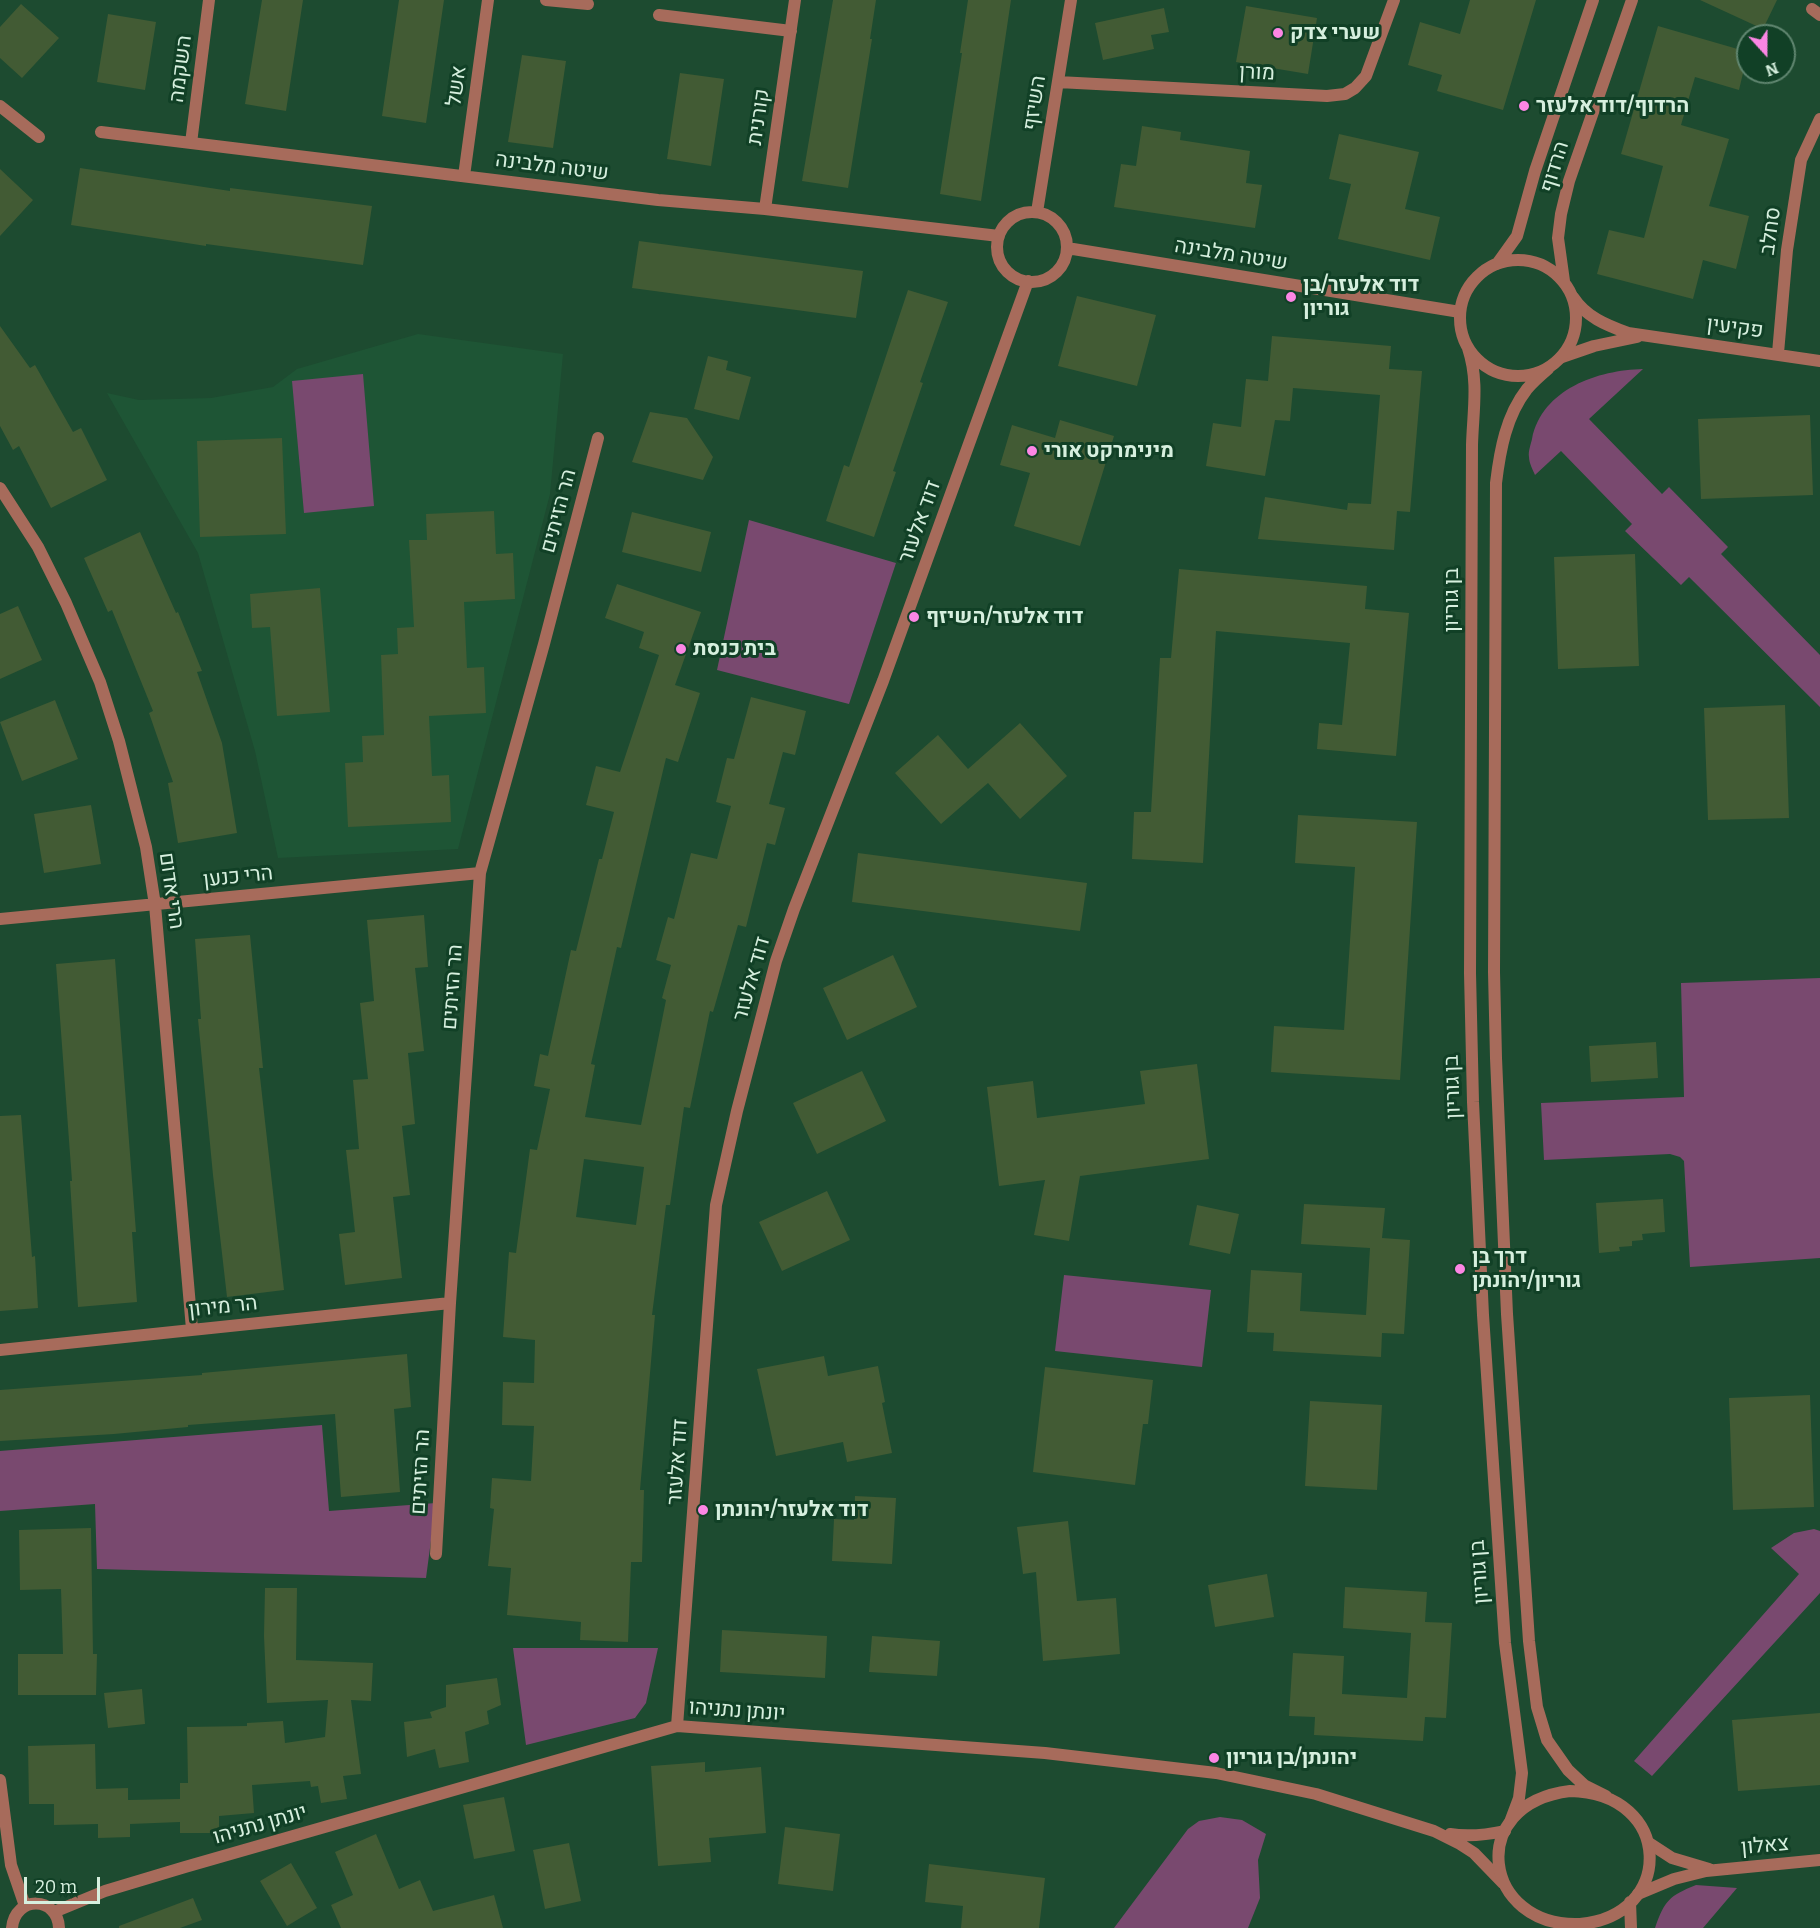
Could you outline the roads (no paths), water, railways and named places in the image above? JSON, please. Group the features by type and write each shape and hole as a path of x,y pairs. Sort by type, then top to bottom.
{"street":[{"name":"השקמה","path":"191,143 209,0"},
{"name":"אשל","path":"464,176 488,0"},
{"path":"546,0 588,4"},
{"name":"קורנית","path":"765,209 795,0"},
{"name":"השיזף","path":"1037,212 1071,0"},
{"name":"מורן","path":"1058,82 1327,96 1345,94 1355,88 1366,76 1394,0"},
{"name":"הרדוף","path":"1497,264 1517,236 1534,171 1593,0"},
{"name":"הרדוף","path":"1563,281 1558,238 1561,214 1569,182 1632,0"},
{"path":"659,15 791,31"},
{"path":"0,106 39,137"},
{"name":"סחלב","path":"1778,353 1787,250 1802,160 1820,119"},
{"name":"שיטה מלבינה","path":"101,132 658,200 765,209 999,236"},
{"path":"1037,212 1055,220 1062,228 1067,248 1065,259 1059,269 1050,276 1039,280 1018,279 1003,266 998,256 999,236 1004,225 1014,217 1037,212"},
{"name":"שיטה מלבינה","path":"1067,248 1460,312"},
{"path":"1516,260 1534,262 1550,269 1563,281 1573,297 1576,325 1572,342 1562,357 1548,369 1530,376 1503,375 1479,362 1468,348 1461,330 1460,312 1469,287 1481,273 1497,264 1516,260"},
{"name":"דוד אלעזר","path":"677,1726 716,1205 736,1111 773,971 794,909 883,681 1028,281"},
{"name":"פקיעין","path":"1573,297 1580,308 1600,321 1628,333 1778,353 1820,361"},
{"name":"פקיעין","path":"1562,357 1611,341 1644,336"},
{"name":"בן גוריון","path":"1468,348 1476,390 1472,445 1470,950 1473,1102 1483,1315 1504,1632 1522,1773 1519,1798 1508,1826"},
{"name":"בן גוריון","path":"1548,369 1527,389 1514,411 1504,435 1496,483 1494,972 1499,1153 1507,1314 1529,1641 1537,1707 1547,1740 1568,1770 1584,1785 1606,1796"},
{"name":"הר הזיתים","path":"436,1554 450,1303 480,873 544,644 598,438"},
{"name":"הרי אדום","path":"0,488 38,547 66,603 100,682 119,741 140,825 155,905 192,1329"},
{"name":"הרי כנען","path":"0,919 480,873"},
{"name":"הר מירון","path":"0,1350 450,1303"},
{"name":"יונתן נתניהו","path":"54,1912 105,1892 184,1867 677,1726 1045,1753 1191,1770 1316,1794 1434,1831 1467,1836 1486,1835 1508,1826"},
{"path":"0,1780 11,1865 25,1906"},
{"path":"1583,1791 1606,1796 1634,1815 1649,1843 1650,1864 1647,1875 1634,1898 1622,1910 1602,1920 1578,1925 1556,1925 1532,1915 1515,1901 1503,1883 1498,1851 1508,1826 1526,1806 1546,1795 1583,1791"},
{"name":"יונתן נתניהו","path":"1434,1831 1474,1853 1503,1883"},
{"name":"צאלון","path":"1649,1843 1672,1858 1713,1870"},
{"name":"צאלון","path":"1634,1898 1682,1876 1713,1870 1820,1860"},
{"path":"1631,1928 1634,1898"},
{"path":"12,1928 18,1911 25,1906 40,1904 54,1912 59,1928"}],"place":[{"name":"שערי צדק","path":"1278,33"},
{"name":"הרדוף/דוד אלעזר","path":"1524,106"},
{"name":"דוד אלעזר/בן גוריון","path":"1291,297"},
{"name":"מינימרקט אורי","path":"1032,451"},
{"name":"דוד אלעזר/השיזף","path":"914,617"},
{"name":"בית כנסת","path":"681,649"},
{"name":"דרך בן גוריון/יהונתן","path":"1460,1269"},
{"name":"דוד אלעזר/יהונתן","path":"703,1510"},
{"name":"יהונתן/בן גוריון","path":"1214,1758"}]}
